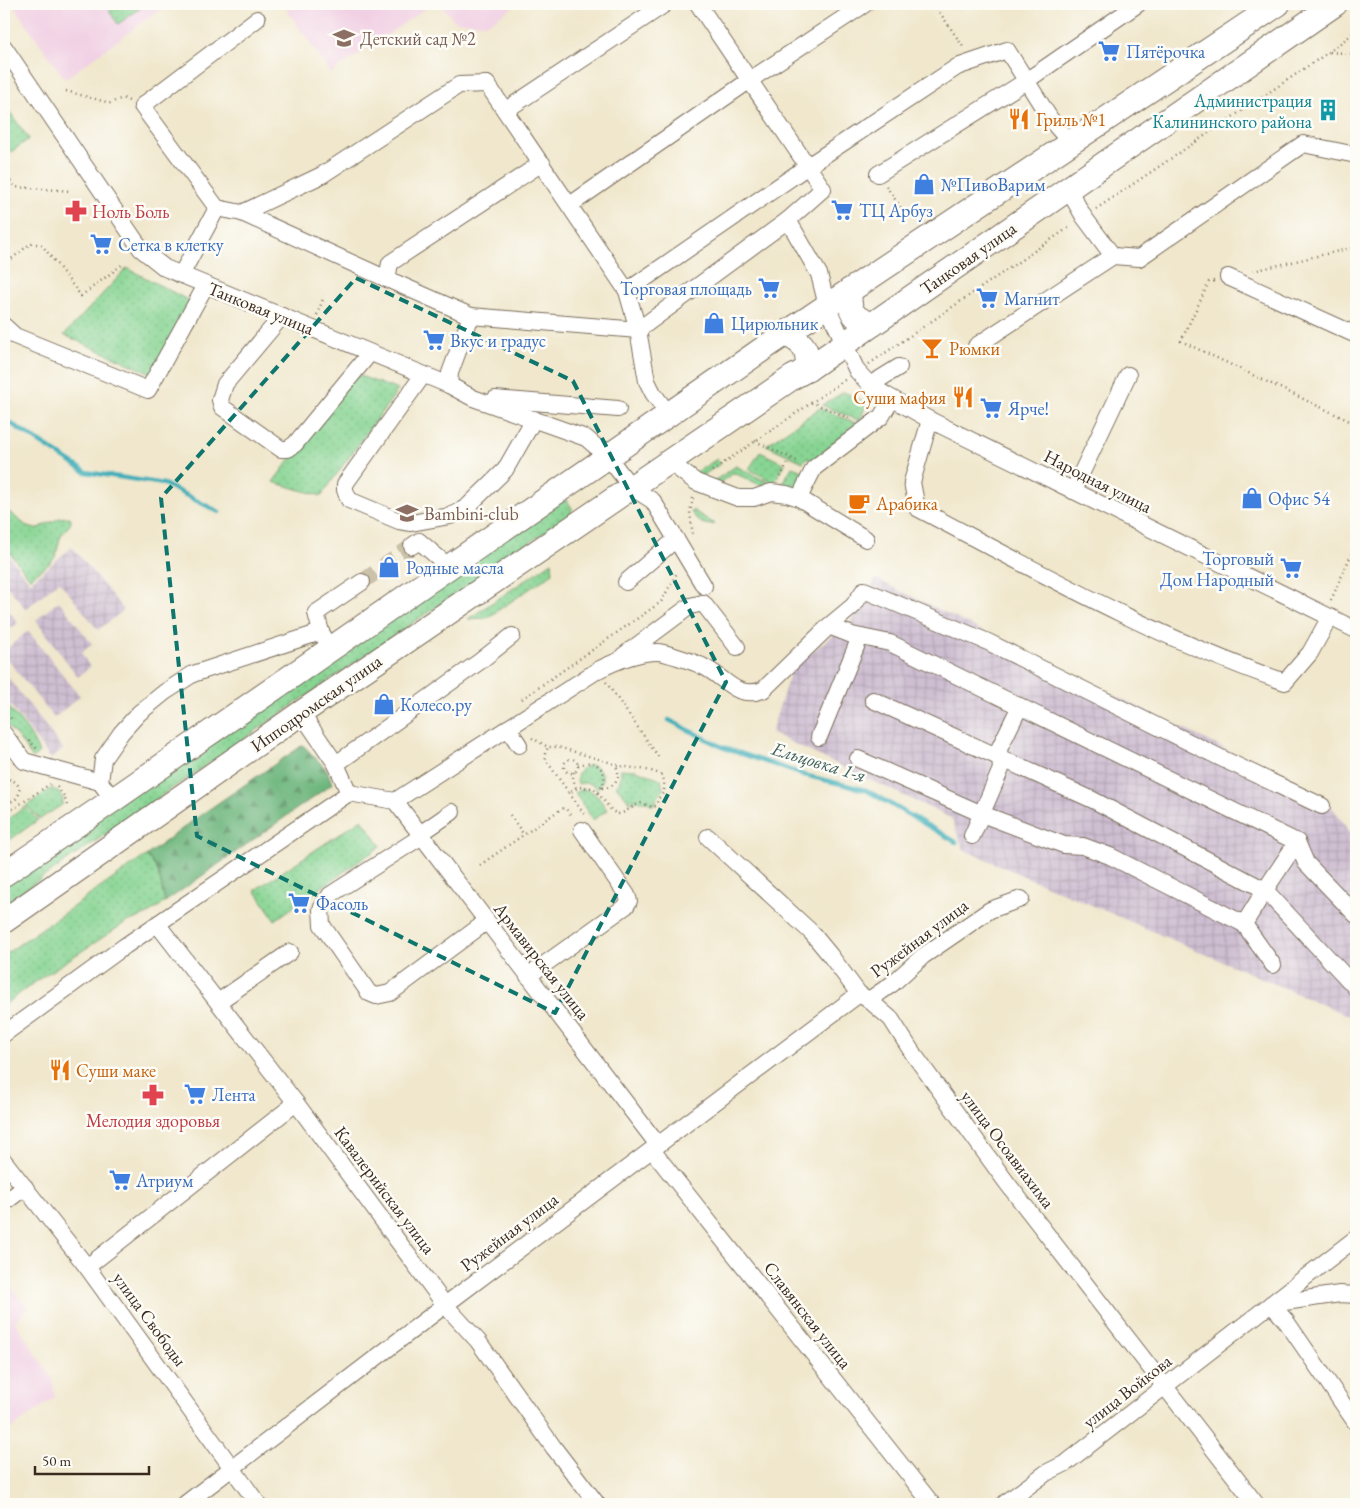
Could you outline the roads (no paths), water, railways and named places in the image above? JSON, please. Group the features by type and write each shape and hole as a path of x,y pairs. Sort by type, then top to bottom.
{"highway":[{"path":"608,457 850,290 1278,4"},
{"name":"Танковая улица","path":"630,487 793,377 808,369 1335,4"},
{"path":"850,290 849,302 852,314 861,321 872,324"},
{"path":"785,334 804,346 808,358 808,369"},
{"name":"Ипподромская улица","path":"4,874 107,791 326,640 448,566 608,457"},
{"path":"566,486 579,491 587,502 588,516"},
{"name":"Ипподромская улица","path":"4,921 300,713 630,487"}],"street":[{"path":"506,110 666,4"},
{"path":"258,19 142,106 217,208 242,213 471,316 638,330 788,220 823,189 698,4"},
{"path":"570,205 750,80 865,4"},
{"path":"878,174 1026,81 1138,4"},
{"name":"Танковая улица","path":"4,47 141,249 165,268 449,385 473,398 586,438 608,457 630,487"},
{"path":"627,291 808,166 957,67 1007,50 1051,120 1070,142"},
{"path":"242,213 322,175 459,85 487,84 627,291 638,330 648,381 669,415"},
{"path":"976,346 1113,256 1139,258 1303,144 1356,155"},
{"path":"386,279 390,263 542,163"},
{"path":"1068,190 1084,217 1113,256"},
{"path":"181,275 217,208"},
{"name":"Народная улица","path":"788,220 819,274 827,306 857,371 870,385 930,420 1073,491 1330,610 1356,630"},
{"path":"1228,277 1354,334 1356,330"},
{"path":"4,326 15,336 148,390 206,285"},
{"path":"282,316 225,384 220,400 222,407 281,449 288,449 295,444 370,353"},
{"path":"449,385 450,373 471,316"},
{"path":"870,385 899,367"},
{"path":"424,375 345,484 344,490 349,500 358,505 399,521 411,523 458,513 467,507 505,470 534,419"},
{"path":"1073,491 1128,375"},
{"path":"473,398 618,409"},
{"path":"799,498 814,468 881,417 892,399"},
{"path":"930,420 912,482 917,508 1108,608 1235,665 1284,682 1310,653 1330,610"},
{"path":"668,461 696,482 738,498 754,498 772,492 799,498 866,539"},
{"path":"630,487 653,500 704,586"},
{"path":"626,582 676,538"},
{"path":"412,546 419,541 448,566"},
{"path":"10,729 24,761 107,791 103,759 121,733 139,713 165,692 194,674 326,640 316,613 362,582"},
{"path":"619,659 658,652 702,666 742,692 755,693 764,690 829,626 853,606 864,590 988,642 1322,806"},
{"path":"4,1034 94,968 348,793 395,801 598,670 619,659 690,606 703,603 737,647"},
{"path":"829,626 860,637 890,642 1297,842 1306,863 1356,915"},
{"path":"336,764 479,662 512,636"},
{"path":"819,737 860,637"},
{"path":"874,700 1092,800 1264,890 1356,988"},
{"path":"972,836 1001,769 999,749 1020,706"},
{"path":"300,713 336,764 348,793"},
{"path":"508,728 526,742"},
{"path":"858,759 982,814 1064,845 1082,846 1110,856 1244,924 1273,965"},
{"name":"Армавирская улица","path":"395,801 655,1147"},
{"path":"452,812 421,835 330,895 320,909 322,925 369,993 376,996 390,993 486,922"},
{"path":"528,976 626,906 629,901 627,895 582,830"},
{"name":"улица Осоавиахима","path":"708,837 811,932 864,997 891,1018 912,1052 1007,1183 1256,1504"},
{"path":"1244,924 1264,890 1297,842"},
{"name":"Ружейная улица","path":"185,1504 655,1147 864,997 892,984 923,956 990,910 1021,899"},
{"name":"Кавалерийская улица","path":"158,925 296,1103 445,1305 478,1340 554,1448 597,1504"},
{"path":"218,1002 290,952"},
{"path":"87,1267 296,1103"},
{"name":"Славянская улица","path":"655,1147 932,1504"},
{"name":"улица Свободы","path":"4,1160 87,1267 258,1504"},
{"path":"4,1203 25,1187"},
{"name":"улица Войкова","path":"1004,1504 1046,1473 1066,1463 1356,1238"},
{"path":"1271,1304 1340,1294 1356,1295"},
{"path":"1271,1304 1286,1321 1356,1423"}],"waterway":[{"name":"Ельцовка 1-я","path":"4,419 86,472 164,484 219,512"},
{"name":"Ельцовка 1-я","path":"669,720 722,747 804,775 866,790 956,842"}],"tunnel":[{"path":"362,582 412,546"}],"place":[{"name":"Детский сад №2","path":"344,38"},
{"name":"Пятёрочка","path":"1109,51"},
{"name":"Администрация Калининского района","path":"1328,110"},
{"name":"Гриль №1","path":"1019,119"},
{"name":"№ПивоВарим","path":"924,184"},
{"name":"ТЦ Арбуз","path":"842,210"},
{"name":"Ноль Боль","path":"76,211"},
{"name":"Сетка в клетку","path":"101,244"},
{"name":"Торговая площадь","path":"769,288"},
{"name":"Магнит","path":"987,298"},
{"name":"Цирюльник","path":"714,323"},
{"name":"Вкус и градус","path":"434,340"},
{"name":"Рюмки","path":"932,348"},
{"name":"Суши мафия","path":"963,397"},
{"name":"Ярче!","path":"991,408"},
{"name":"Офис 54","path":"1252,498"},
{"name":"Арабика","path":"859,503"},
{"name":"Bambini-club","path":"407,513"},
{"name":"Родные масла","path":"389,567"},
{"name":"Торговый Дом Народный","path":"1291,568"},
{"name":"Колесо.ру","path":"384,704"},
{"name":"Фасоль","path":"299,903"},
{"name":"Суши маке","path":"60,1070"},
{"name":"Лента","path":"195,1094"},
{"name":"Мелодия здоровья","path":"153,1095"},
{"name":"Атриум","path":"120,1180"}]}
